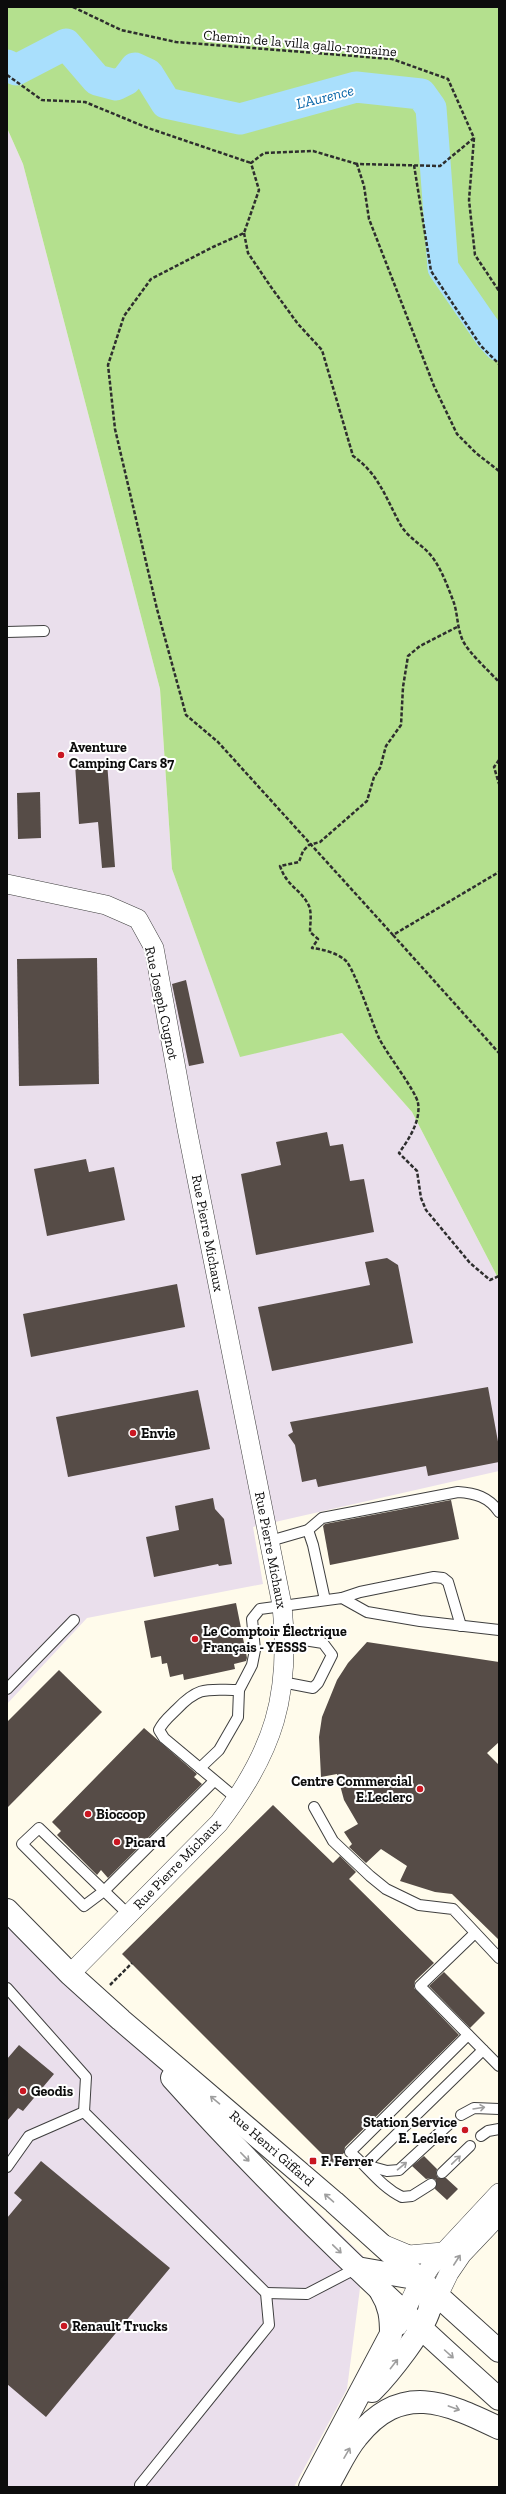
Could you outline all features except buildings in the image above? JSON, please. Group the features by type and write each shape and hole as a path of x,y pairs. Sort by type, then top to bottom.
{"street":[{"name":"Rue Joseph Cugnot","path":"7,884 106,905 138,919 154,948 187,1129"},
{"name":"Rue Pierre Michaux","path":"70,1974 219,1823 237,1799 256,1768 268,1742 278,1711 282,1682 285,1637 282,1605 187,1129"},
{"name":"Rue Henri Giffard","path":"7,1910 70,1974 98,1998 120,2020 218,2129 303,2217 404,2312 424,2321 499,2399"},
{"name":"Rue Henri Giffard","path":"120,2020 277,2152 377,2242 422,2279 499,2351"},
{"path":"384,2347 400,2324 404,2312 422,2279 443,2252 499,2193"},
{"path":"350,2415 374,2390 424,2321 439,2295 449,2273 462,2254 499,2215"},
{"path":"377,2242 409,2255 443,2252"},
{"path":"357,2268 422,2279"},
{"path":"422,2279 430,2297 424,2321"},
{"path":"310,2487 350,2415 391,2334 391,2317 387,2301 378,2286"},
{"path":"328,2487 356,2438 373,2419 390,2407 415,2402 444,2405 499,2428"}],"lane":[{"path":"7,632 44,631"},
{"path":"270,1542 308,1530 322,1518 458,1492 475,1493 488,1500 499,1512"},
{"path":"308,1530 313,1545 325,1600"},
{"path":"200,1768 219,1750 228,1737 238,1717 239,1690 252,1665 255,1650 252,1619 260,1609 342,1598 360,1592 434,1577 444,1578 448,1582 461,1626"},
{"path":"342,1598 367,1612 499,1630"},
{"path":"7,1689 74,1620"},
{"path":"282,1682 313,1688 318,1684 332,1655 323,1643 312,1639 285,1637"},
{"path":"237,1799 164,1738 159,1730 162,1723 191,1694 202,1690 239,1690"},
{"path":"128,1914 104,1891 39,1828 22,1844 84,1906 104,1891 214,1781"},
{"path":"314,1807 333,1841 370,1876 386,1889 419,1905 453,1909 499,1958"},
{"path":"475,1933 420,1986 499,2066"},
{"path":"7,1988 86,2077 84,2112 266,2293 270,2325 140,2485"},
{"path":"431,2184 412,2196 402,2197 382,2184 366,2164 350,2152 468,2035"},
{"path":"366,2164 483,2050"},
{"path":"460,2115 474,2108 484,2107 499,2109"},
{"path":"7,2167 29,2136 84,2112"},
{"path":"366,2164 387,2171 399,2170 448,2124"},
{"path":"482,2136 488,2131 499,2129"},
{"path":"442,2173 470,2146"},
{"path":"266,2293 307,2294 357,2268"}],"path":[{"name":"Chemin de la villa gallo-romaine","path":"73,7 122,30 176,42 392,59 448,79 474,138 469,200 475,255 499,291"},
{"path":"7,75 42,100 85,102 148,128 251,163"},
{"path":"251,163 264,153 313,151 357,164 440,166 474,138"},
{"path":"251,163 259,190 244,233 248,253 298,324 322,350 353,456 366,464 378,479 401,526 410,538 427,550 436,563 454,603 457,627 464,643 499,682"},
{"path":"357,164 364,186 369,219 434,386 457,434 476,453 499,471"},
{"path":"414,165 432,271 481,346 499,364"},
{"path":"244,233 213,247 152,279 124,316 108,365 115,429 157,609 186,715 218,742 270,798 309,845 393,935 499,1053"},
{"path":"457,627 420,646 408,656 403,687 401,724 386,746 380,768 374,777 367,801 320,842 309,845 303,851 299,862 280,866 285,879 300,893 310,908 310,932 318,939 312,948 323,950 346,960 354,972 362,998 382,1045 418,1103 414,1132 399,1153 417,1171 421,1198 426,1210 446,1237 470,1263 490,1280 499,1276"},
{"path":"499,760 494,767 499,784"},
{"path":"393,935 499,872"},
{"path":"98,1998 132,1963"}],"shaded area":[{"path":"7,128 23,164 160,689 172,869 240,1056 342,1033 412,1112 499,1280 499,1471 253,1527 263,1584 87,1618 7,1704"},
{"path":"7,1910 364,2257 347,2389 294,2487 7,2487"}],"green space":[{"path":"7,7 499,7 499,1280 412,1112 342,1033 240,1057 172,869 160,689 23,164 7,128"}],"waterway":[{"name":"L'Aurence","path":"7,65 16,70 66,44 97,80 116,85 126,80 135,68 148,74 166,103 240,119 356,87 421,94 431,108 443,268 490,336 499,346"}],"place":[{"name":"Aventure Camping Cars 87","path":"61,755"},
{"name":"Envie","path":"133,1433"},
{"name":"Le Comptoir Électrique Français - YESSS","path":"195,1639"},
{"name":"Centre Commercial E.Leclerc","path":"420,1789"},
{"name":"Biocoop","path":"88,1814"},
{"name":"Picard","path":"117,1842"},
{"name":"Geodis","path":"23,2091"},
{"name":"Station Service E. Leclerc","path":"465,2130"},
{"name":"F. Ferrer","path":"313,2161"},
{"name":"Renault Trucks","path":"64,2326"}]}
